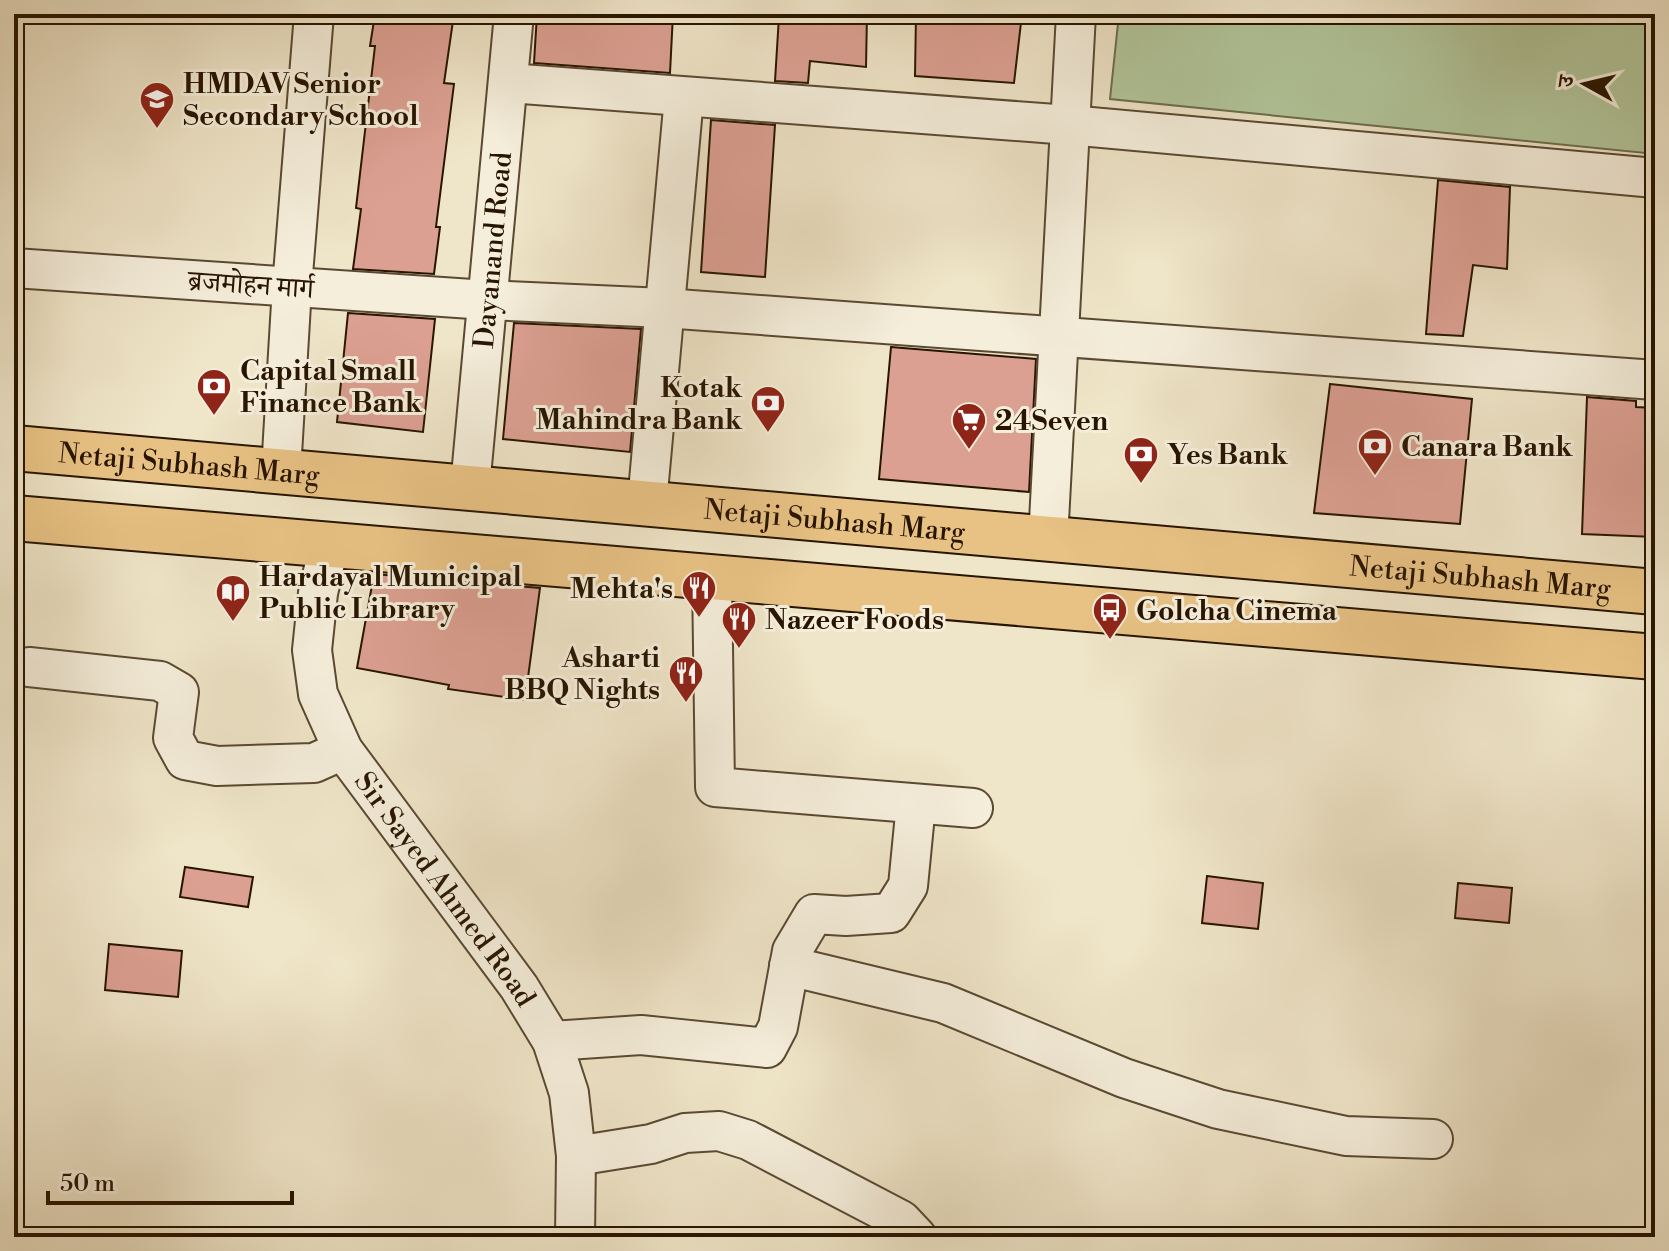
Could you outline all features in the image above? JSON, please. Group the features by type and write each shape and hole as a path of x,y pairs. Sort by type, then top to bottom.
{"main road":[{"name":"Netaji Subhash Marg","path":"14,448 1655,592"},
{"path":"14,518 1655,657"}],"street":[{"path":"281,471 314,14"},
{"name":"Dayanand Road","path":"470,487 514,14"},
{"path":"1048,540 1076,14"},
{"path":"508,83 1069,125 1655,178"},
{"path":"647,503 684,97"},
{"name":"ब्रजमोहन मार्ग","path":"14,268 487,300 664,308 1655,380"},
{"name":"Sir Sayed Ahmed Road","path":"329,546 318,593 312,650 318,694 343,750 519,987 552,1041 569,1093 576,1156 575,1237"},
{"path":"712,577 715,787 973,808"},
{"path":"29,667 160,681 179,692 173,738 185,760 217,766 314,763 343,750"},
{"path":"552,1041 641,1035 767,1048 778,1027 792,951 814,914 846,916 891,913 908,886 916,804"},
{"path":"789,966 943,1003 1124,1078 1218,1109 1346,1136 1433,1139"},
{"path":"576,1156 651,1144 685,1133 719,1131 748,1140 887,1212 901,1220 917,1237"}],"green space":[{"path":"1119,14 1655,14 1655,154 1110,99"}],"building":[{"path":"375,14 454,14 444,83 454,84 436,227 440,227 434,274 353,269 361,209 356,208 375,46 370,46"},
{"path":"537,14 673,14 670,73 534,63"},
{"path":"837,14 867,14 866,67 810,61 808,83 775,81 779,16 836,19"},
{"path":"916,14 958,19 958,14 1022,14 1014,83 915,76"},
{"path":"711,120 775,125 765,277 701,272"},
{"path":"1438,180 1510,187 1507,269 1473,265 1463,336 1426,334"},
{"path":"348,313 435,319 423,432 337,422"},
{"path":"514,323 641,329 630,452 503,439"},
{"path":"891,347 1036,359 1029,492 879,479"},
{"path":"1330,384 1472,399 1460,524 1314,513"},
{"path":"1587,397 1636,401 1636,407 1655,408 1655,537 1582,534"},
{"path":"374,574 540,588 525,700 448,689 449,685 357,668"},
{"path":"185,867 253,877 248,907 180,897"},
{"path":"1207,876 1263,883 1258,929 1202,923"},
{"path":"1458,883 1512,888 1509,923 1455,918"},
{"path":"109,944 182,951 178,997 105,990"}],"place":[{"name":"HMDAV Senior Secondary School","path":"157,130"},
{"name":"Capital Small Finance Bank","path":"214,417"},
{"name":"Kotak Mahindra Bank","path":"768,434"},
{"name":"24Seven","path":"969,451"},
{"name":"Canara Bank","path":"1375,477"},
{"name":"Yes Bank","path":"1141,485"},
{"name":"Mehta's","path":"699,619"},
{"name":"Hardayal Municipal Public Library","path":"233,623"},
{"name":"Golcha Cinema","path":"1110,641"},
{"name":"Nazeer Foods","path":"739,650"},
{"name":"Asharti BBQ Nights","path":"686,704"}]}
